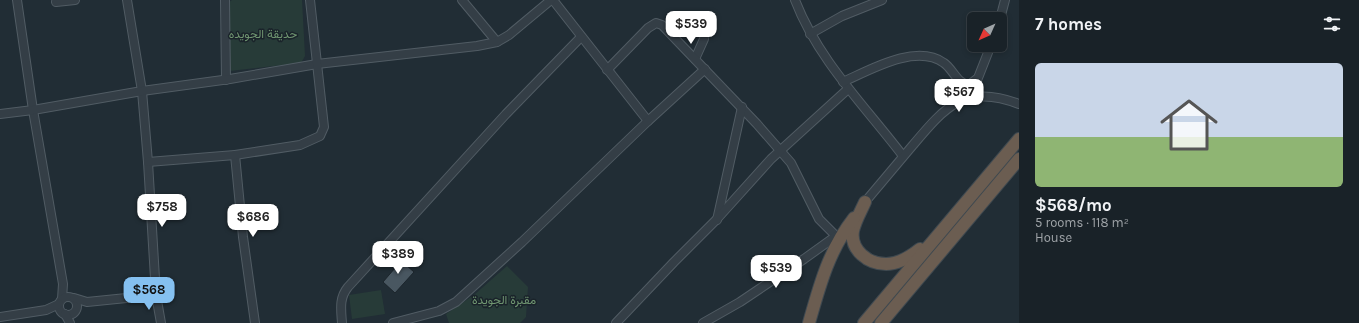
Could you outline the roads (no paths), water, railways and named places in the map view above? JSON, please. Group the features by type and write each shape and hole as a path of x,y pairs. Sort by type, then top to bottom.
{"highway":[{"path":"864,323 1019,139"},
{"path":"881,323 1019,159"},
{"path":"866,202 855,225 853,240 859,252 872,261 886,264 904,260 935,238"},
{"path":"809,323 824,272 837,237 866,202"}],"street":[{"path":"17,0 33,110 64,284 66,309 71,323"},
{"path":"56,2 75,0"},
{"path":"127,0 142,91 156,295 161,323"},
{"path":"225,0 226,80"},
{"path":"148,162 235,156 300,145 320,136 324,127 310,0"},
{"path":"462,0 497,42"},
{"path":"0,114 33,110 142,91 226,80 317,64 464,48 497,42 509,35 552,0 648,121"},
{"path":"795,0 810,34 848,90 903,156"},
{"path":"810,34 842,16 882,0"},
{"path":"1002,12 1005,0"},
{"path":"607,70 648,28 656,24 662,25 742,107 781,150 791,163 819,219 837,237 740,302 703,323"},
{"path":"342,323 342,294 506,114 581,37"},
{"path":"695,59 704,39"},
{"path":"843,82 900,58 919,56 934,58 943,62 962,83 969,85 978,78 987,52"},
{"path":"393,323 440,311 456,302 522,242 648,121 705,69"},
{"path":"616,323 716,220 781,150 848,90"},
{"path":"866,202 936,117 954,104 964,99 976,96 990,96 1006,99 1019,104"},
{"path":"716,220 742,107"},
{"path":"235,156 243,236 255,323"},
{"path":"64,284 77,304 66,309"},
{"path":"0,317 46,310 66,309 87,302 156,295"},
{"path":"72,298 87,302"},
{"path":"66,309 72,298"}],"park label":[{"name":"حديقة الجويده","path":"263,34"},
{"name":"مقبرة الجويدة","path":"504,300"}]}
